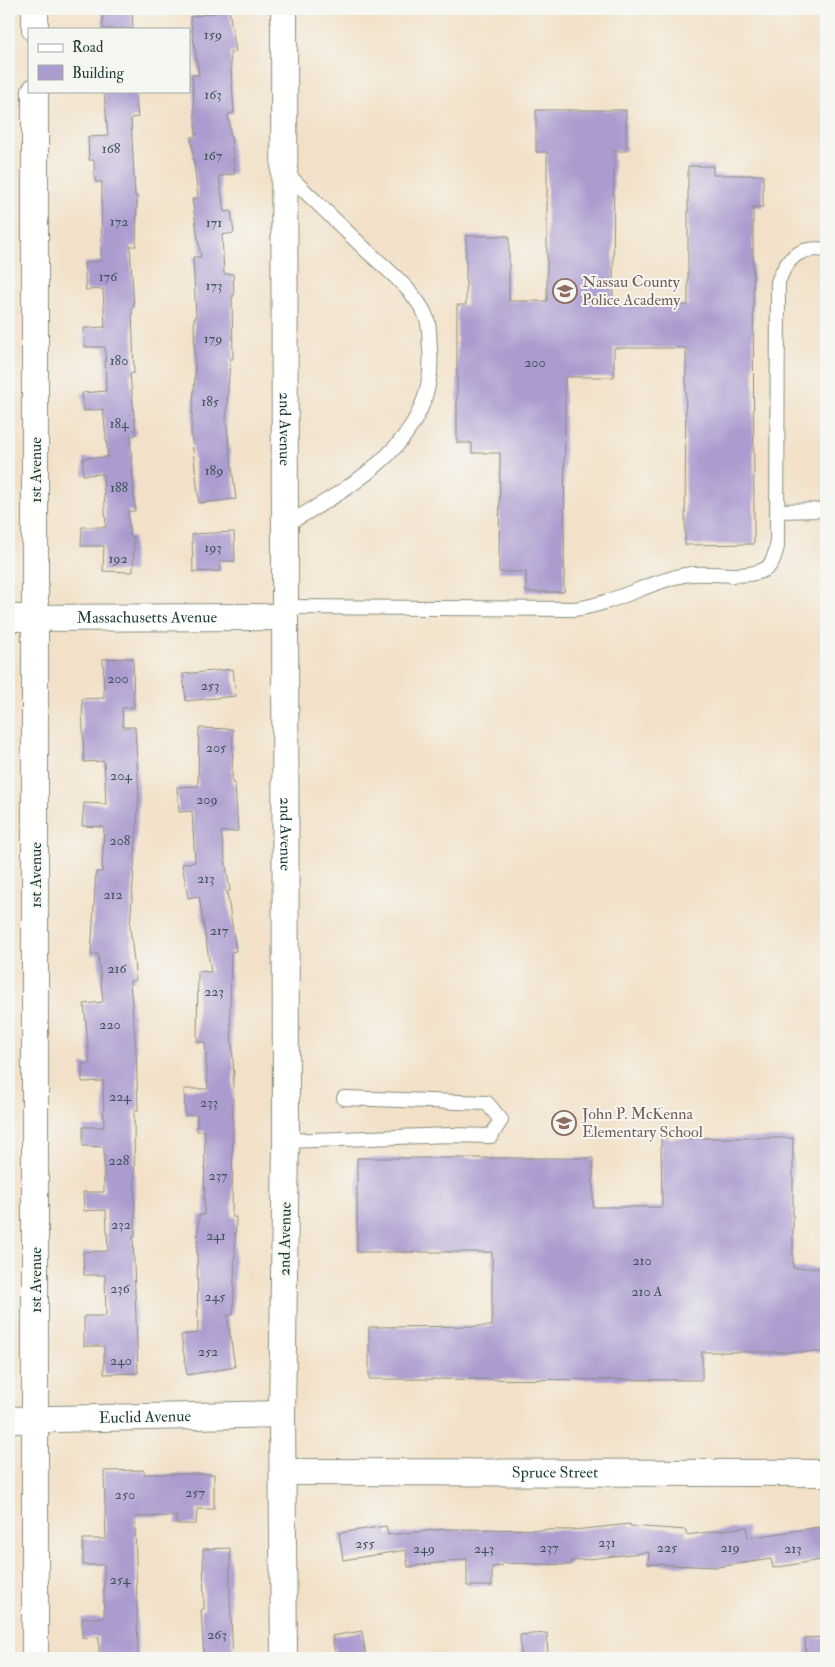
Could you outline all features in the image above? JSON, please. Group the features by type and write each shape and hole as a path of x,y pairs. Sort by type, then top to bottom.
{"street":[{"path":"35,9 35,28"},
{"name":"2nd Avenue","path":"284,9 286,1141 282,1414 284,1472 284,1658"},
{"name":"1st Avenue","path":"35,1658 36,92"},
{"name":"Massachusetts Avenue","path":"9,618 285,612"},
{"name":"Euclid Avenue","path":"9,1420 282,1414"},
{"name":"Spruce Street","path":"284,1472 826,1473"}],"lane":[{"path":"284,172 398,280 418,304 427,320 431,366 423,408 397,446 337,495 285,525"},
{"path":"285,612 592,607 685,575 748,574 763,571 773,562 777,547 778,282 783,268 792,257 806,249 826,250"},
{"path":"778,510 822,510 826,508"},
{"path":"286,1141 451,1135 491,1136 501,1120 487,1103 344,1098"}],"building":[{"path":"102,9 132,9 133,28 103,28"},
{"path":"229,10 236,51 230,52 234,113 228,114 235,174 219,176 224,212 231,211 234,233 222,235 224,274 233,274 233,359 230,359 226,421 236,499 199,503 191,432 195,375 194,318 196,318 193,257 201,257 192,199 198,198 191,137 196,136 192,75 199,75 190,17"},
{"path":"104,92 135,92 138,117 131,118 135,196 137,196 136,246 130,246 134,307 132,307 134,373 130,374 136,435 130,436 135,511 128,511 130,537 134,537 133,572 103,571 104,546 81,546 82,527 106,527 103,474 83,475 83,458 108,457 103,409 84,411 82,393 106,391 105,347 85,347 84,328 105,327 103,289 86,290 84,263 101,261 102,182 95,182 94,160 89,160 88,137 108,136"},
{"name":"Nassau County Police Academy","path":"536,110 626,110 626,151 614,151 613,305 688,305 688,166 713,166 713,175 763,175 763,207 753,207 754,544 685,545 686,348 614,348 614,377 565,377 564,592 526,592 526,572 499,572 500,453 472,453 472,443 457,443 457,305 466,305 466,236 509,236 509,301 547,301 547,152 536,152"},
{"path":"234,532 235,561 220,561 221,571 193,572 192,534"},
{"path":"133,658 134,707 122,708 123,727 135,727 139,796 130,927 136,980 130,981 136,1050 138,1110 134,1110 135,1237 133,1237 138,1373 104,1374 104,1346 84,1346 84,1316 106,1316 105,1275 84,1275 83,1252 108,1251 106,1210 84,1211 83,1192 104,1192 104,1147 83,1146 83,1127 104,1127 103,1081 82,1082 82,1064 90,1064 84,1004 103,1002 98,954 91,955 96,872 102,872 104,827 82,826 84,803 106,804 104,761 84,762 82,699 104,698 103,659"},
{"path":"233,669 236,696 186,701 183,674"},
{"path":"199,728 233,729 232,783 235,783 238,831 221,832 230,891 227,892 236,951 231,952 230,1013 234,1076 232,1217 236,1217 233,1315 227,1315 235,1367 187,1375 181,1335 198,1333 197,1247 199,1215 204,1215 205,1131 197,1131 197,1115 185,1115 184,1089 208,1089 205,1042 197,1042 198,971 211,972 199,896 188,898 182,864 195,862 192,811 179,812 177,787 198,786"},
{"path":"661,1138 793,1138 793,1268 826,1268 826,1352 702,1352 702,1380 369,1379 369,1327 492,1326 492,1252 357,1252 357,1158 593,1158 593,1207 662,1207"},
{"path":"144,1470 144,1474 214,1474 214,1509 197,1509 196,1524 176,1524 176,1516 135,1517 138,1658 99,1658 99,1637 82,1638 82,1618 104,1618 104,1565 83,1565 83,1539 106,1539 104,1471"},
{"path":"630,1524 630,1526 686,1530 686,1535 747,1527 748,1538 826,1526 826,1559 773,1568 771,1559 717,1567 648,1564 649,1552 571,1561 571,1565 502,1563 502,1566 492,1567 492,1586 467,1586 467,1559 408,1567 406,1550 343,1560 339,1533 386,1526 388,1535 445,1529 574,1530"},
{"path":"230,1548 233,1658 204,1658 201,1610 204,1609 203,1549"},
{"path":"362,1631 366,1658 336,1658 332,1636"},
{"path":"547,1633 548,1658 521,1658 520,1635"},
{"path":"826,1637 826,1658 806,1658 805,1638"}],"place":[{"name":"Nassau County Police Academy","path":"565,291"},
{"name":"John P. McKenna Elementary School","path":"564,1123"}]}
